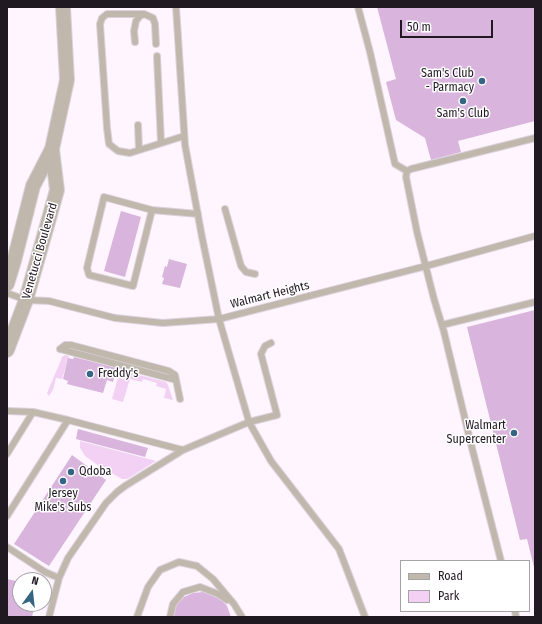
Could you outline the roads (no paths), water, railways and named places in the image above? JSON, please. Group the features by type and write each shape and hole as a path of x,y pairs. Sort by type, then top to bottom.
{"street":[{"name":"Venetucci Boulevard","path":"7,284 33,186 52,148 66,80 63,7"},
{"name":"Venetucci Boulevard","path":"7,350 26,300 57,190 52,148"}],"lane":[{"path":"176,7 184,136 198,214 220,319 249,422 271,461 339,549 365,617"},
{"path":"358,7 370,52 395,164 407,171"},
{"path":"156,44 155,24 153,18 144,14 107,14 102,18 100,24 109,144 118,151 130,153 184,136"},
{"path":"135,42 134,31 136,21 144,14"},
{"path":"157,56 161,142"},
{"path":"138,125 139,149"},
{"path":"407,171 535,138"},
{"path":"407,171 406,177 417,232 442,325 472,451 501,560"},
{"path":"152,210 133,286 89,275 87,268 104,197 152,210 198,214"},
{"path":"225,209 241,266 246,272 254,274"},
{"name":"Walmart Heights","path":"7,294 26,300 49,300 115,318 163,323 220,319 426,266 535,236"},
{"path":"442,325 535,302"},
{"path":"49,617 59,578 68,558 106,503 117,492 184,450 249,422 277,415 261,354 265,346 271,343"},
{"path":"60,349 65,345 71,345 169,371 175,375 180,399"},
{"path":"7,411 33,412 184,450"},
{"path":"7,454 33,412"},
{"path":"7,516 68,420"},
{"path":"7,547 45,572 59,578"},
{"path":"137,617 148,587 160,570 179,562 197,566 213,579 234,604 242,617"},
{"path":"170,617 173,604 183,592 200,587 218,594 234,604 237,617"}],"place":[{"name":"Sam's Club - Parmacy","path":"482,81"},
{"name":"Sam's Club","path":"463,101"},
{"name":"Freddy's","path":"90,374"},
{"name":"Walmart Supercenter","path":"514,433"},
{"name":"Qdoba","path":"71,472"},
{"name":"Jersey Mike's Subs","path":"63,481"}]}
